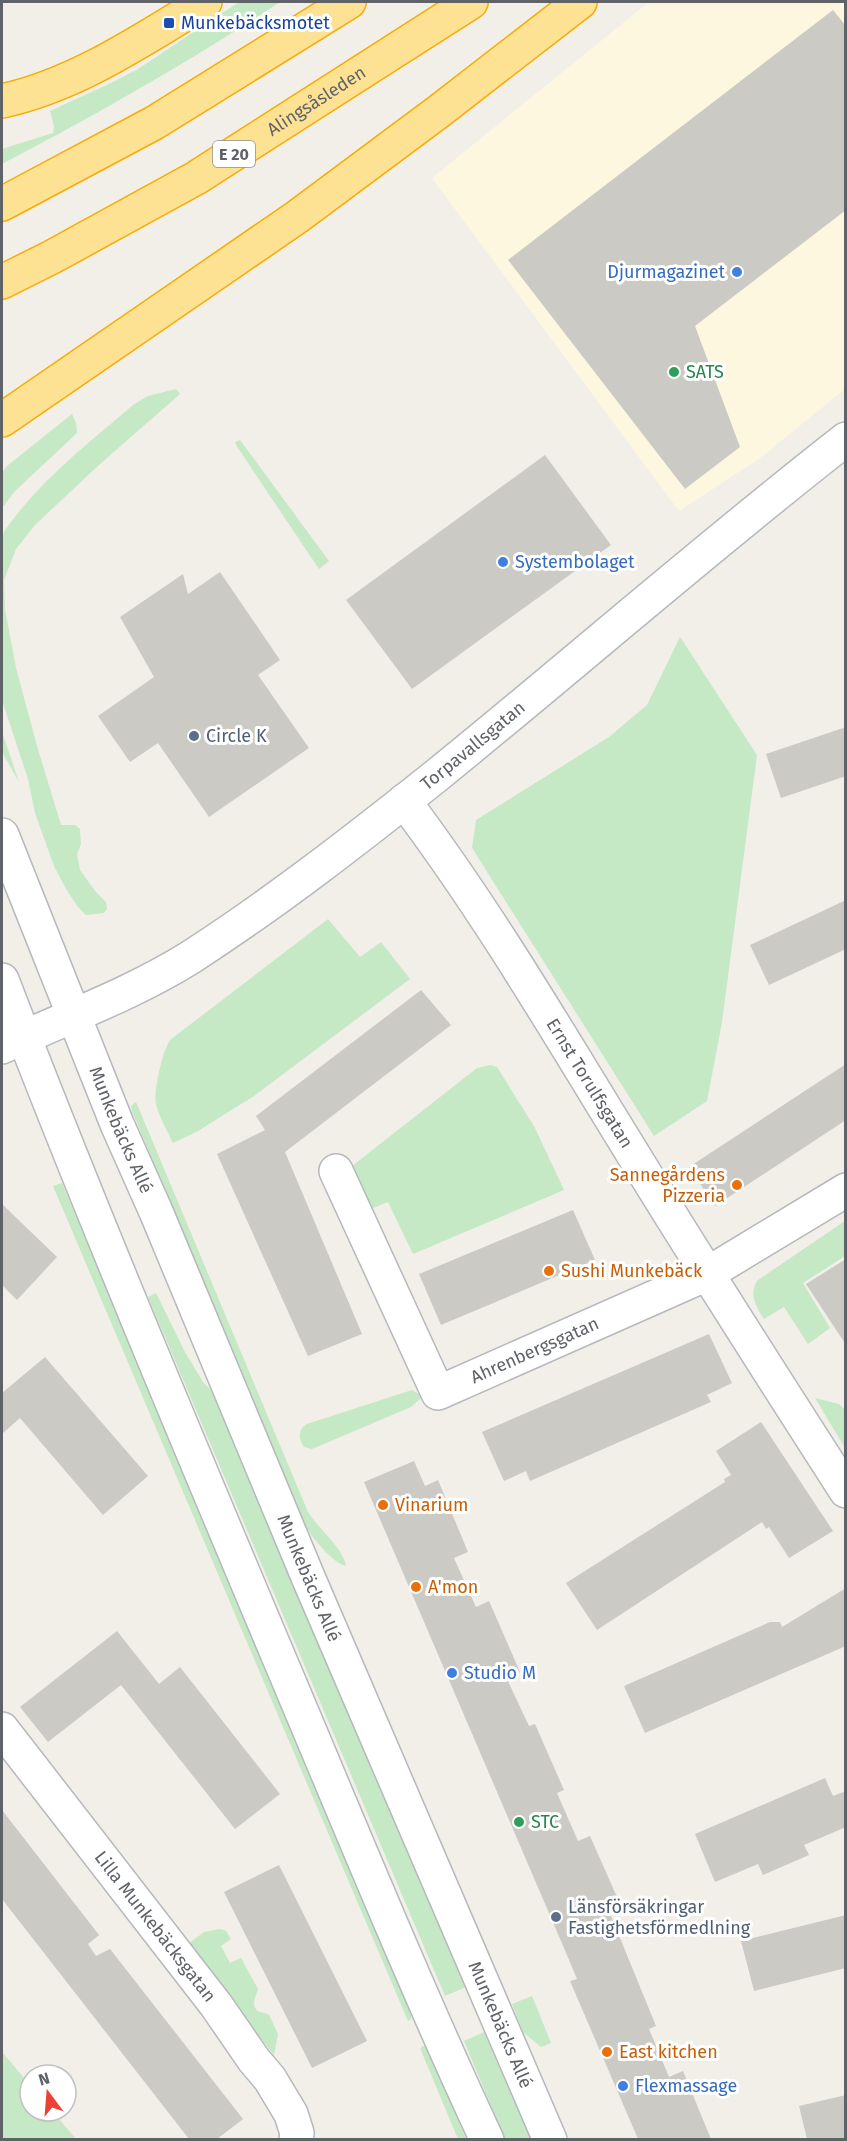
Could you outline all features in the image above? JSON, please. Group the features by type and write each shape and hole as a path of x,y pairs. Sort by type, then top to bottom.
{"highway":[{"path":"2,101 26,96 102,64 205,2"},
{"path":"2,204 154,123 349,2"},
{"name":"Alingsåsleden","path":"2,282 196,178 471,2"},
{"path":"2,420 297,217 429,119 580,2"}],"street":[{"name":"Torpavallsgatan","path":"74,1014 149,981 190,957 294,886 564,672 767,501 846,439"},
{"name":"Ernst Torulfsgatan","path":"404,801 445,856 510,955 707,1274 846,1491"},
{"name":"Munkebäcks Allé","path":"2,835 109,1104 308,1577 550,2139"},
{"path":"2,980 13,1042 164,1387 434,2027 487,2139"},
{"path":"13,1042 74,1014"},
{"name":"Ahrenbergsgatan","path":"336,1171 438,1393 707,1274 846,1190"},
{"name":"Lilla Munkebäcksgatan","path":"2,1730 216,2005 270,2079 291,2115 297,2136"}],"shaded area":[{"path":"649,2 845,2 845,389 760,458 679,511 432,178"}],"green space":[{"path":"239,2 280,2 143,86 2,164 2,149 53,133 54,126 50,111 138,69"},
{"path":"176,389 180,394 35,525 16,549 4,580 5,609 16,668 61,825 75,825 80,829 81,844 77,854 80,870 106,902 107,909 104,913 86,915 66,889 54,866 35,813 28,779 2,700 2,535 30,498 46,482 133,405 148,396"},
{"path":"72,414 77,433 15,491 2,508 2,473 7,466"},
{"path":"240,440 329,561 319,569 236,445 235,442"},
{"path":"680,637 757,755 722,1022 707,1101 654,1136 472,848 476,820 609,737 647,705"},
{"path":"2,732 19,782 2,752"},
{"path":"328,919 360,957 381,942 410,979 254,1096 198,1131 173,1143 159,1114 155,1098 159,1071 170,1040"},
{"path":"491,1065 497,1067 535,1128 564,1190 413,1254 388,1202 366,1211 347,1170 477,1068"},
{"path":"136,1102 308,1512 336,1545 346,1566 328,1554 303,1522 132,1111 131,1106"},
{"path":"62,1183 395,1971 411,2013 411,2019 408,2021 53,1186"},
{"path":"845,1221 845,1256 803,1283 830,1328 808,1344 784,1307 764,1319 754,1300 755,1285 758,1280"},
{"path":"156,1293 185,1352 203,1382 212,1391 232,1435 466,1987 445,1996 148,1297"},
{"path":"412,1390 421,1398 411,1407 312,1449 302,1444 301,1431 307,1424"},
{"path":"815,1398 839,1404 844,1409 845,1448"},
{"path":"220,1929 226,1931 231,1939 221,1946 230,1963 241,1958 258,1989 254,2002 255,2007 260,2012 269,2015 278,2034 274,2055 188,1944 204,1932"},
{"path":"532,1996 551,2043 541,2047 523,2032 512,2004"},
{"path":"484,2032 531,2139 505,2139 464,2041"},
{"path":"427,2044 466,2139 458,2139 420,2048"},
{"path":"2,2052 18,2071 18,2123 62,2123 76,2139 2,2139"}],"building":[{"path":"833,10 846,26 846,210 695,326 740,447 685,489 508,260"},
{"path":"545,455 611,545 412,689 346,600"},
{"path":"220,572 280,660 258,675 309,748 209,817 158,743 130,762 98,716 154,677 120,617 183,574 188,594"},
{"path":"846,727 846,776 781,798 766,754"},
{"path":"846,900 846,949 769,985 750,945"},
{"path":"421,990 451,1025 285,1152 362,1334 308,1356 217,1154 265,1130 256,1116"},
{"path":"846,1064 846,1120 715,1206 689,1167"},
{"path":"2,1204 57,1257 17,1300 2,1285"},
{"path":"573,1210 595,1260 441,1325 419,1274"},
{"path":"846,1259 846,1345 806,1284"},
{"path":"709,1334 732,1383 707,1395 711,1402 530,1481 526,1471 504,1481 482,1432"},
{"path":"45,1357 148,1476 103,1515 20,1418 2,1434 2,1393"},
{"path":"761,1422 833,1531 789,1558 769,1527 766,1529 762,1522 597,1630 566,1583 725,1482 724,1479 731,1475 716,1451"},
{"path":"414,1461 425,1486 438,1480 468,1552 454,1558 476,1607 489,1601 520,1672 507,1679 529,1726 535,1724 564,1790 557,1793 578,1841 590,1836 621,1906 609,1911 656,2026 649,2029 669,2077 683,2071 711,2139 638,2139 570,1981 577,1979 364,1482"},
{"path":"846,1588 846,1646 645,1733 624,1686 770,1622 780,1622 782,1627"},
{"path":"117,1631 159,1684 180,1667 280,1794 235,1829 121,1685 48,1742 20,1707"},
{"path":"825,1778 833,1796 846,1791 846,1827 804,1845 809,1855 763,1875 758,1864 715,1882 695,1834"},
{"path":"2,1810 99,1935 88,1944 96,1956 110,1949 243,2119 217,2139 189,2139 2,1899"},
{"path":"279,1865 367,2041 312,2068 224,1892"},
{"path":"846,1915 846,1968 754,1991 741,1941"},
{"path":"846,2095 846,2139 807,2139 799,2106"}],"place":[{"name":"Munkebäcksmotet","path":"169,23"},
{"name":"Djurmagazinet","path":"737,272"},
{"name":"SATS","path":"674,372"},
{"name":"Systembolaget","path":"503,562"},
{"name":"Circle K","path":"194,736"},
{"name":"Sannegårdens Pizzeria","path":"737,1185"},
{"name":"Sushi Munkebäck","path":"549,1271"},
{"name":"Vinarium","path":"383,1505"},
{"name":"A'mon","path":"416,1587"},
{"name":"Studio M","path":"452,1673"},
{"name":"STC","path":"519,1822"},
{"name":"Länsförsäkringar Fastighetsförmedlning","path":"556,1917"},
{"name":"East kitchen","path":"607,2052"},
{"name":"Flexmassage","path":"623,2086"}]}
